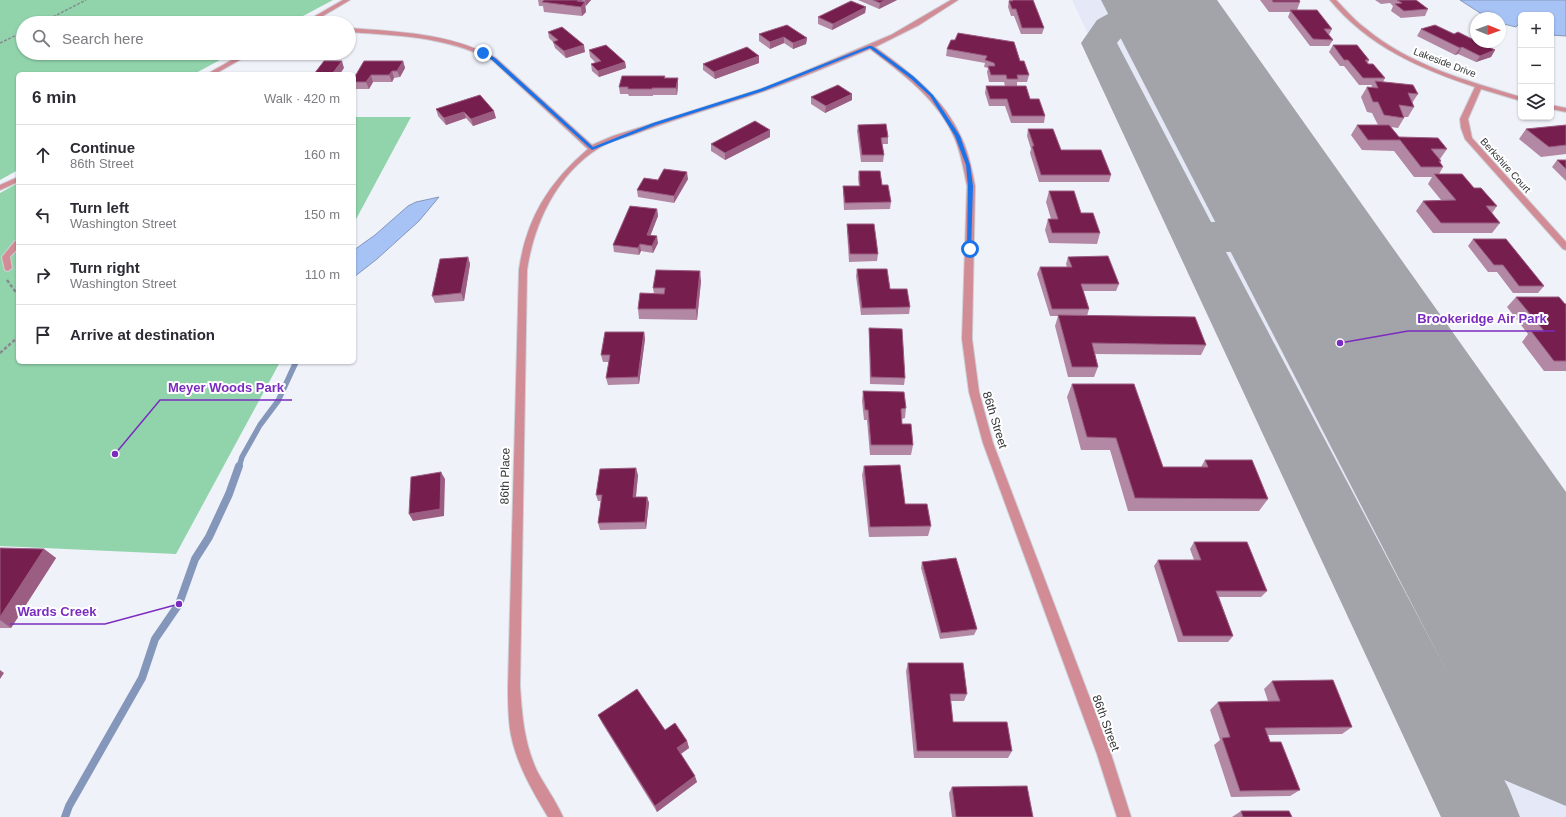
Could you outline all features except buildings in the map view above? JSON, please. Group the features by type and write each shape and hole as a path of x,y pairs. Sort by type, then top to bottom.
{"street":[{"path":"318,16 347,0"},
{"path":"356,31 424,36 458,43 483,53 494,59 592,149 654,124 762,90 870,46 908,28 955,0"},
{"name":"Lakeside Drive","path":"1332,0 1356,25 1392,50 1421,65 1518,98"},
{"name":"86th Street","path":"870,46 907,73 932,96 952,125 963,149 968,165 971,186 967,339 969,363 975,398 988,443 1104,754 1124,817"},
{"path":"214,72 237,60"},
{"name":"Berkshire Court","path":"1479,86 1464,119 1465,128 1470,139 1566,247"},
{"path":"1554,108 1566,110"},
{"name":"86th Place","path":"556,817 535,781 522,750 515,716 517,515 523,270 528,238 543,204 564,176 592,149"},
{"path":"0,188 16,180"},
{"path":"8,268 6,257 16,245"}],"path":[{"path":"55,16 86,0"},
{"path":"0,43 16,35"},
{"path":"0,353 16,339"}],"shaded area":[{"path":"1072,0 1207,0 1566,515 1566,817 1458,817"}],"green space":[{"path":"0,0 333,0 303,16 16,16 16,60 220,60 198,72 16,72 16,171 0,180"},
{"path":"356,117 411,117 356,219"},
{"path":"16,184 16,364 279,364 176,554 0,546 0,193"}],"water":[{"path":"1460,0 1566,0 1566,36 1554,35 1554,12 1518,12 1518,25 1516,27 1506,24 1506,12 1479,12"},
{"path":"439,197 419,221 377,259 356,275 356,249 375,235 408,206 416,202"}],"waterway":[{"path":"239,467 242,457 260,425 278,401 295,364"},
{"path":"65,817 69,806 142,678 155,639 179,604 195,559 209,537 229,494 239,466"}],"taxiway":[{"path":"1200,0 1566,543"},
{"path":"1147,6 1110,28 1099,43 1481,817"},
{"path":"1195,237 1358,235"},
{"path":"1437,496 1533,495"}],"runway":[{"path":"1143,0 1566,716"}],"place":[{"name":"Brookeridge Air Park","path":"1340,343"},
{"name":"Meyer Woods Park","path":"115,454"},
{"name":"Wards Creek","path":"179,604"}],"route":[{"path":"483,53 494,59 592,149 654,124 762,90 870,46 911,77 932,96 958,136 968,165 971,186 970,249"}]}
